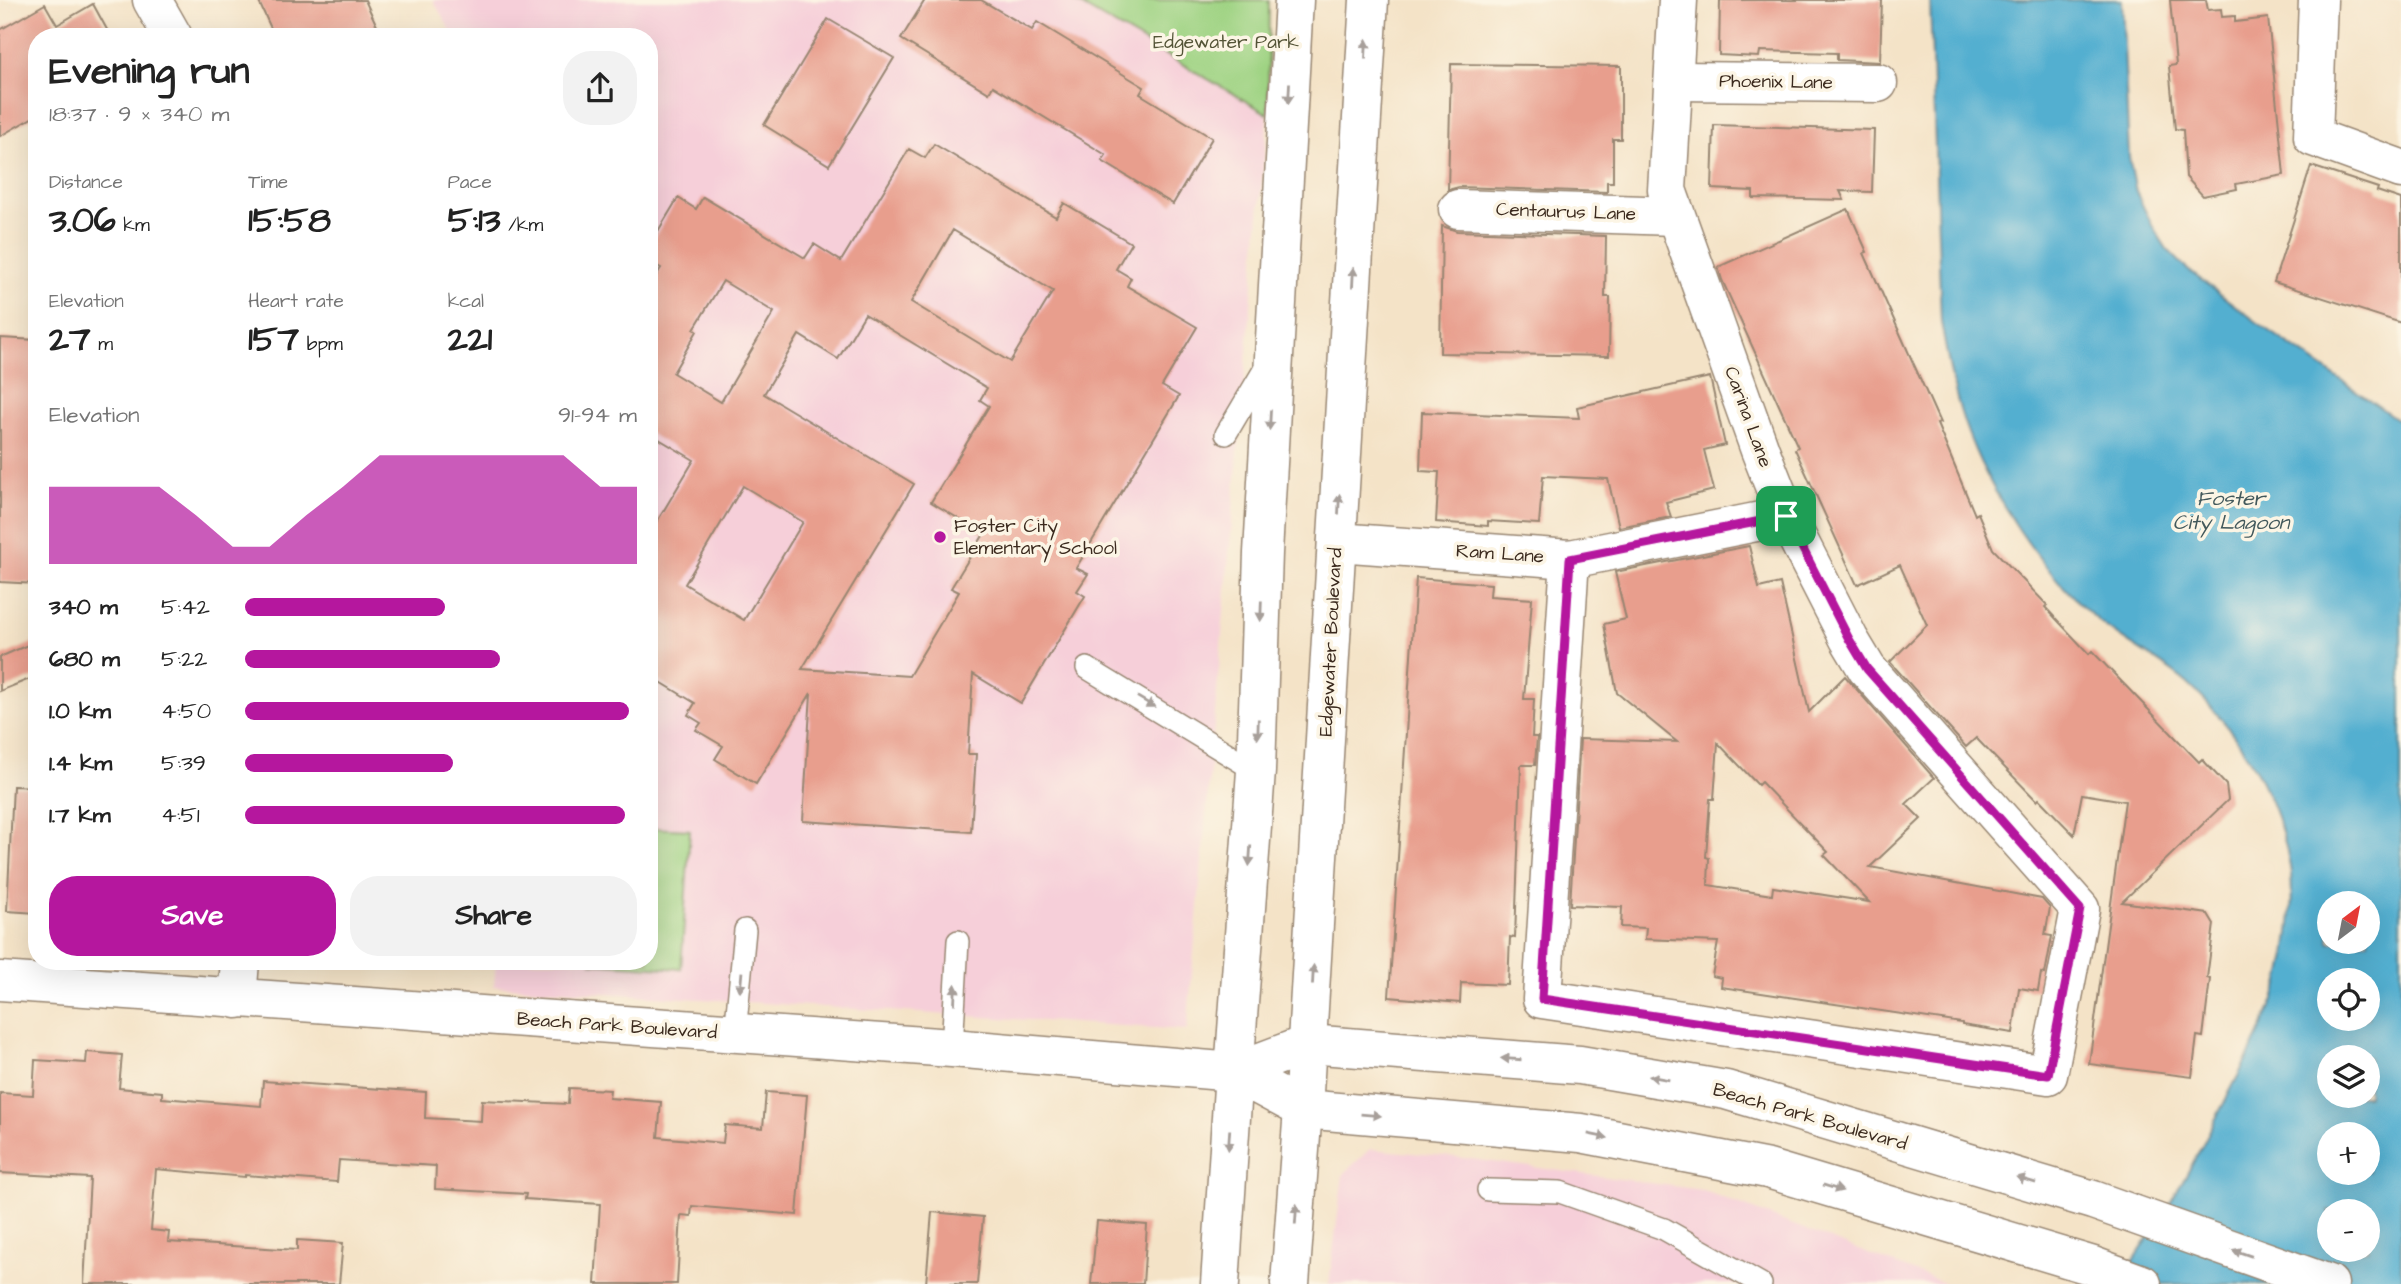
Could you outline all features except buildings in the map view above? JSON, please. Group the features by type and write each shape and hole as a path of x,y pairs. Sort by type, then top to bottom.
{"street":[{"path":"152,0 168,28"},
{"path":"1220,1284 1256,771 1263,553 1294,0"},
{"name":"Edgewater Boulevard","path":"1290,1284 1308,1044 1369,0"},
{"name":"Carina Lane","path":"1570,559 1542,999 2048,1075 2080,909 1867,669 1786,516 1667,190 1678,0"},
{"path":"2318,0 2313,137 2401,169"},
{"name":"Phoenix Lane","path":"1674,81 1878,83"},
{"name":"Centaurus Lane","path":"1458,209 1675,216"},
{"name":"Ram Lane","path":"1337,542 1570,559 1786,516"},
{"path":"237,999 239,970"},
{"name":"Beach Park Boulevard","path":"0,981 952,1048 1234,1072 1303,1109 1581,1133 1768,1168 2093,1266 2142,1284"},
{"name":"Beach Park Boulevard","path":"1234,1072 1308,1044 1580,1065 1726,1090 2093,1200 2329,1284"}],"lane":[{"path":"1226,434 1274,352"},
{"path":"1087,667 1256,771"},
{"path":"735,1034 745,930"},
{"path":"952,1048 958,941"},
{"path":"1488,1190 1560,1192 1664,1229 1761,1284"}],"shaded area":[{"name":"Foster City Elementary School","path":"433,0 1072,0 1268,114 1187,1030 494,986 495,970 658,970 658,28 449,28"},
{"path":"1370,1149 1464,1158 1702,1190 1947,1284 1329,1284 1343,1174"}],"green space":[{"name":"Edgewater Park","path":"1072,0 1269,0 1268,114"},
{"path":"658,828 690,830 681,969 658,967"}],"water":[{"name":"Foster City Lagoon","path":"1930,0 2122,0 2129,157 2136,192 2167,249 2188,270 2257,322 2401,422 2401,1284 2119,1284 2185,1178 2268,1015 2279,985 2288,943 2292,894 2290,867 2277,816 2240,744 2187,683 2099,621 2057,580 2019,530 1987,476 1974,449 1953,385 1941,322"}],"place":[{"name":"Foster City Elementary School","path":"940,537"}],"route":[{"path":"1786,516 1867,669 2080,909 2048,1075 1542,999 1570,559 1786,516"}]}
